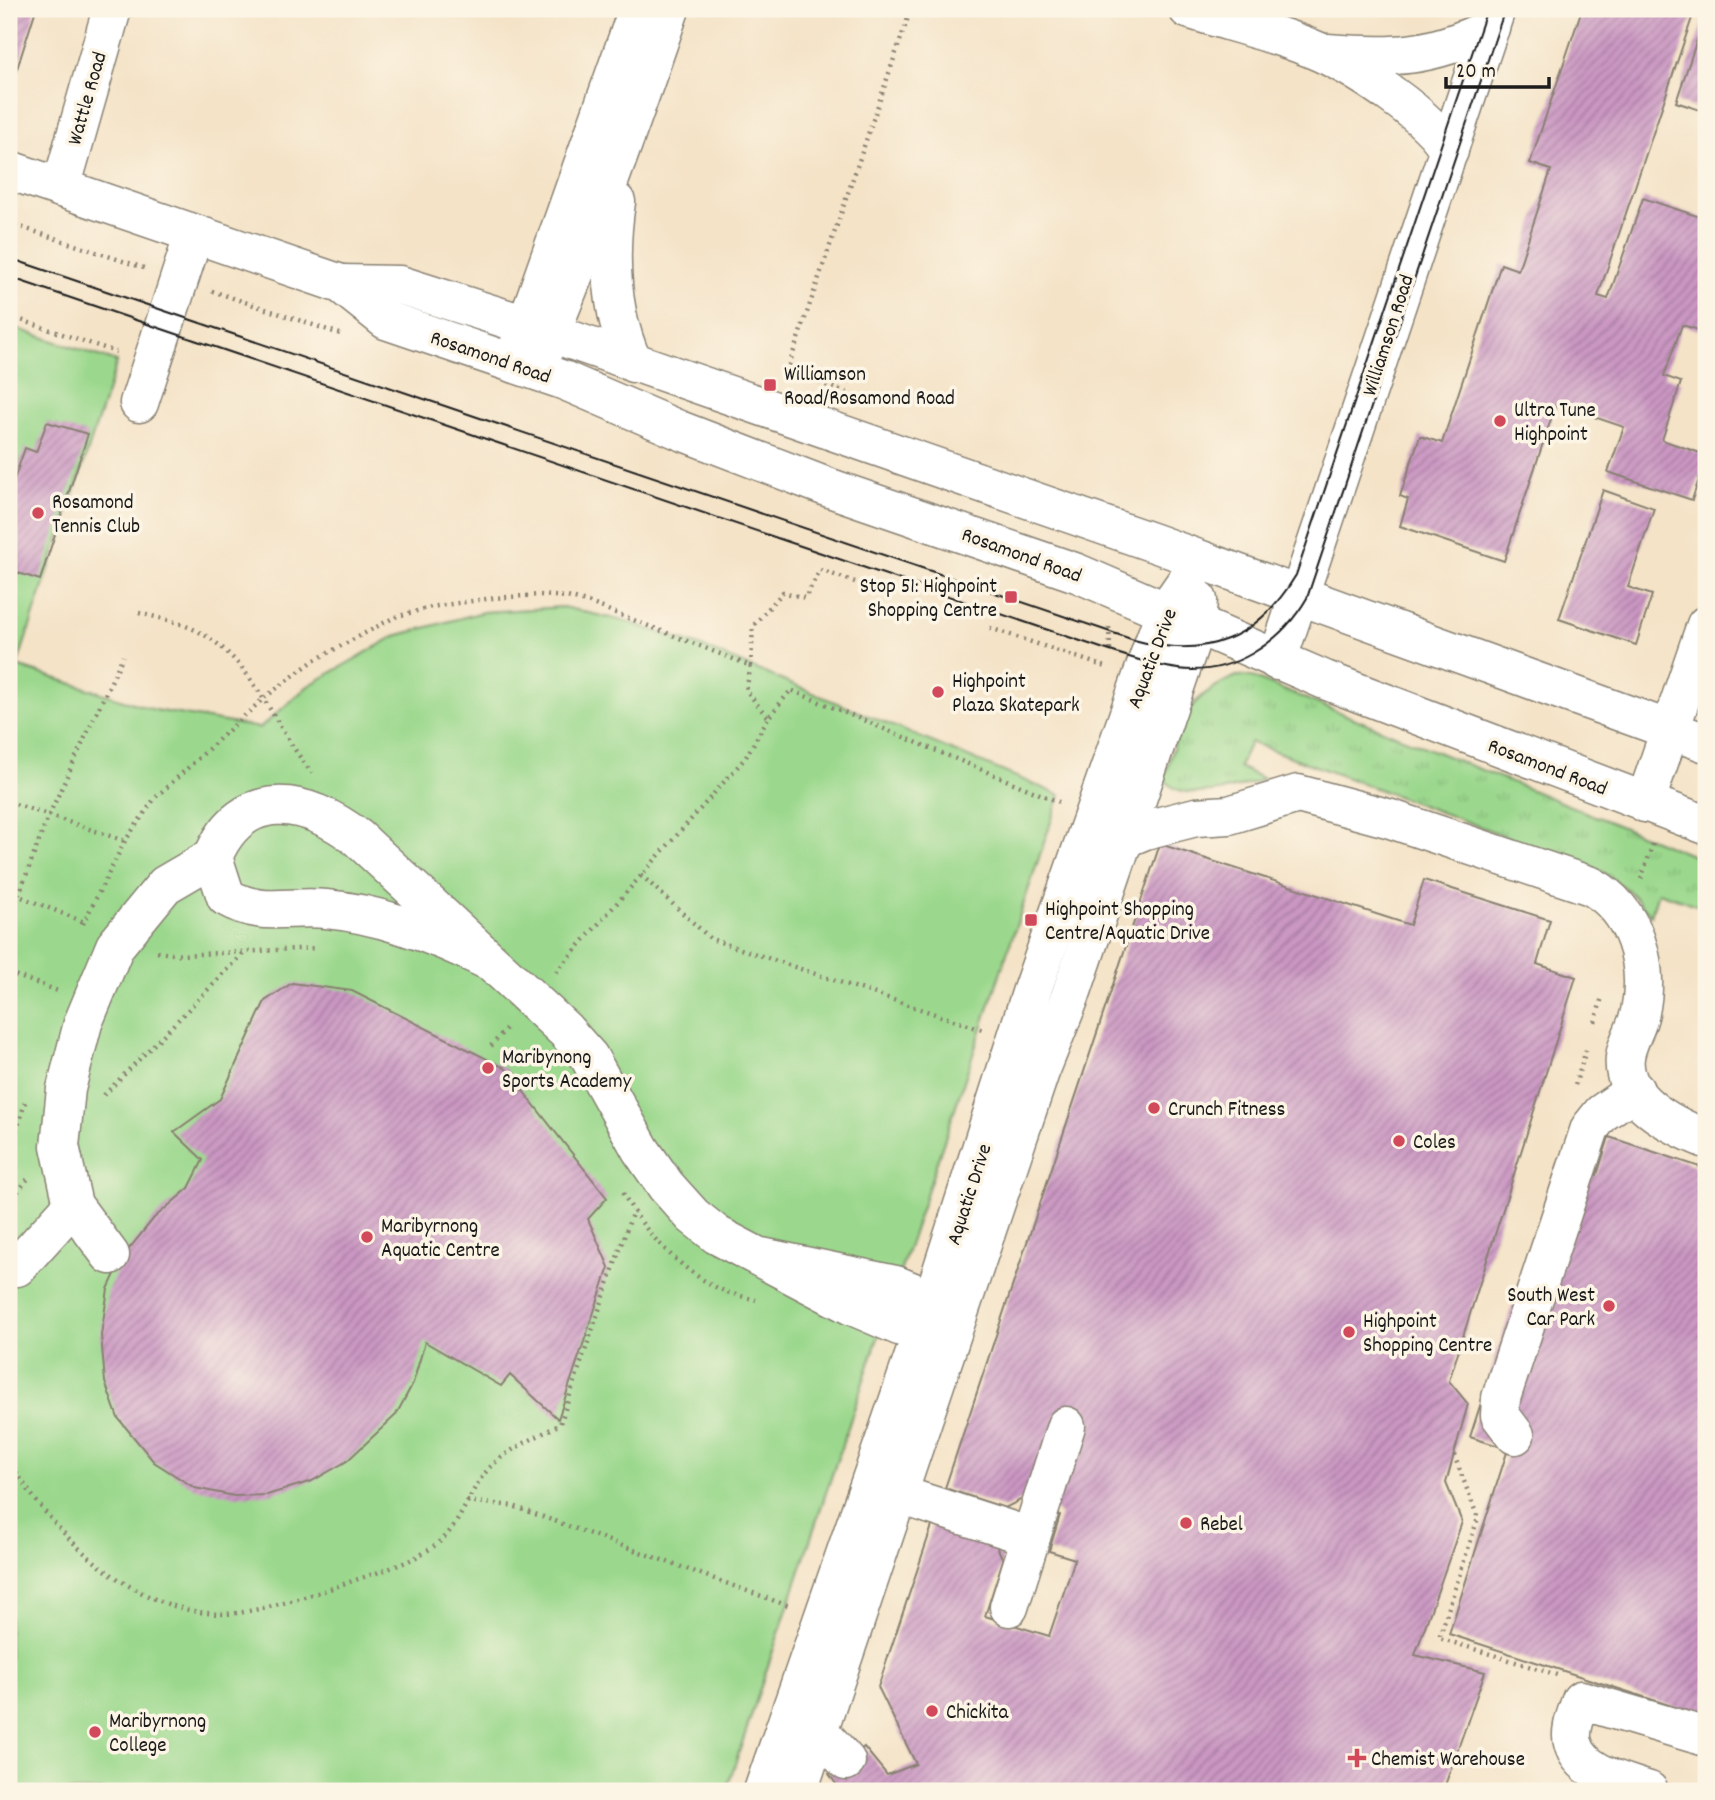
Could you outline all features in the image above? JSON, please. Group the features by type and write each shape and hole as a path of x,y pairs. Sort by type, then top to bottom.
{"street":[{"name":"Wattle Road","path":"61,188 112,9"},
{"path":"523,367 539,329 638,9"},
{"path":"539,329 565,303 670,9"},
{"path":"1188,9 1322,53 1407,105 1435,131 1449,150"},
{"path":"1322,53 1381,57 1424,54 1462,42 1493,18"},
{"name":"Williamson Road","path":"1277,661 1493,18"},
{"path":"626,138 614,214 612,270 621,335 633,363"},
{"name":"Rosamond Road","path":"9,170 341,284 400,285 539,329 1201,560 1706,743"},
{"path":"139,403 194,234"},
{"name":"Rosamond Road","path":"341,284 386,320 523,367 827,487 1077,573 1277,661 1706,825"},
{"name":"Aquatic Drive","path":"798,1791 897,1494 936,1319 1031,993 1201,560"},
{"name":"Aquatic Drive","path":"763,1791 936,1319 1070,997 1146,765 1180,619"},
{"path":"1645,803 1706,625"},
{"path":"1146,765 1154,789 1185,811 1206,817"},
{"path":"1118,849 1133,834 1206,817 1239,813 1282,796 1298,794 1391,819 1600,891 1626,918 1641,960 1640,1011 1625,1058 1634,1090 1666,1120 1706,1139"},
{"path":"110,1255 74,1205 60,1140 66,1089 83,1023 97,940 165,885 213,857 222,835 235,821 256,808 277,805 301,808 341,825 532,999 589,1058 641,1150 666,1186 693,1216 717,1235 850,1305 936,1319"},
{"path":"213,857 226,897 244,907 266,911 327,909 365,917 453,943 491,962"},
{"path":"1515,1435 1500,1415 1501,1398 1577,1169 1595,1121 1634,1090"},
{"path":"17,1267 74,1205"},
{"path":"1009,1607 1066,1426"},
{"path":"897,1494 1031,1537"},
{"path":"1649,1791 1597,1771 1578,1754 1572,1742 1573,1727 1581,1700 1706,1737"},
{"path":"818,1730 846,1761"}],"path":[{"path":"848,402 851,394 787,371 911,9"},
{"path":"9,316 150,363"},
{"path":"768,718 746,690 751,666 753,625 783,592 806,598 820,570 855,582"},
{"path":"84,922 125,841 155,798 264,698 313,661 395,617 431,607 493,598 540,595 590,603 751,666"},
{"path":"139,612 188,627 211,641 249,675 295,752 312,773 320,815"},
{"path":"9,921 48,816 123,656"},
{"path":"491,1046 746,757 768,718 791,690 1066,805"},
{"path":"9,802 125,841"},
{"path":"641,875 711,940 990,1032"},
{"path":"9,892 84,922 97,940 181,955 327,947"},
{"path":"100,1099 246,952"},
{"path":"9,973 58,991"},
{"path":"55,1004 64,978"},
{"path":"9,1158 28,1094"},
{"path":"9,1203 60,1140"},
{"path":"618,1184 633,1210 673,1258 723,1290 759,1301"},
{"path":"9,1460 30,1494 74,1544 119,1580 174,1606 226,1614 249,1610 328,1589 402,1563 439,1543 486,1471 504,1456 560,1424 633,1210"},
{"path":"1454,1455 1478,1518 1439,1638 1563,1677"},
{"path":"467,1501 513,1506 797,1608"}],"green space":[{"name":"Maribynong Sports Academy","path":"9,326 117,362 17,666 155,710 260,728 308,686 395,636 483,612 563,607 628,622 697,645 1060,795 726,1791 9,1791"},
{"path":"1237,676 1252,677 1706,861 1706,908 1658,892 1651,915 1628,890 1603,872 1250,742 1239,767 1264,779 1211,792 1182,791 1171,786 1164,778 1186,716 1204,694"}],"building":[{"path":"9,9 36,9 9,94"},
{"path":"1582,9 1695,9 1598,296 1608,299 1643,198 1706,219 1706,309 1699,330 1682,325 1664,376 1681,382 1662,440 1706,455 1706,458 1692,500 1608,472 1624,427 1556,404 1504,561 1400,526 1408,499 1400,496 1420,436 1442,443 1501,264 1518,270 1551,170 1530,163"},
{"path":"1706,13 1706,112 1676,102"},
{"path":"47,422 88,434 40,580 9,570 9,494 25,448 36,452"},
{"path":"1603,490 1654,508 1628,587 1652,595 1636,645 1559,619"},
{"name":"Highpoint Shopping Centre","path":"1160,844 1410,925 1424,880 1550,920 1537,964 1576,977 1449,1381 1468,1404 1446,1483 1462,1522 1415,1655 1485,1672 1443,1791 841,1791 829,1774 864,1747 887,1775 916,1764 878,1687 934,1520 995,1542 1003,1560 985,1616 1049,1636 1075,1559 1049,1551 1060,1515 1034,1493 1005,1508 945,1488"},
{"name":"Maribyrnong Aquatic Centre","path":"292,983 352,991 505,1068 607,1198 588,1219 609,1267 558,1419 510,1375 501,1386 425,1342 413,1383 396,1415 347,1461 312,1481 267,1495 234,1496 195,1488 154,1462 118,1418 105,1382 101,1335 108,1289 124,1255 154,1218 189,1188 203,1160 174,1132 220,1099 265,1001"},
{"name":"South West Car Park","path":"1609,1137 1706,1169 1706,1717 1449,1634 1508,1449 1470,1437 1558,1163 1597,1175"}],"tram line":[{"path":"9,258 1134,640 1160,646 1206,645 1247,629 1265,615 1296,575 1487,9"},
{"path":"9,277 1110,651 1178,669 1217,667 1253,653 1269,642 1296,614 1307,598 1505,9"}],"place":[{"name":"Williamson Road/Rosamond Road","path":"770,385"},
{"name":"Ultra Tune Highpoint","path":"1500,421"},
{"name":"Rosamond Tennis Club","path":"38,513"},
{"name":"Stop 51: Highpoint Shopping Centre","path":"1011,597"},
{"name":"Highpoint Plaza Skatepark","path":"938,692"},
{"name":"Highpoint Shopping Centre/Aquatic Drive","path":"1031,920"},
{"name":"Maribynong Sports Academy","path":"488,1068"},
{"name":"Crunch Fitness","path":"1154,1108"},
{"name":"Coles","path":"1399,1141"},
{"name":"Maribyrnong Aquatic Centre","path":"367,1237"},
{"name":"South West Car Park","path":"1609,1306"},
{"name":"Highpoint Shopping Centre","path":"1349,1332"},
{"name":"Rebel","path":"1186,1523"},
{"name":"Chickita","path":"932,1711"},
{"name":"Maribyrnong College","path":"95,1732"},
{"name":"Chemist Warehouse","path":"1357,1758"}]}
